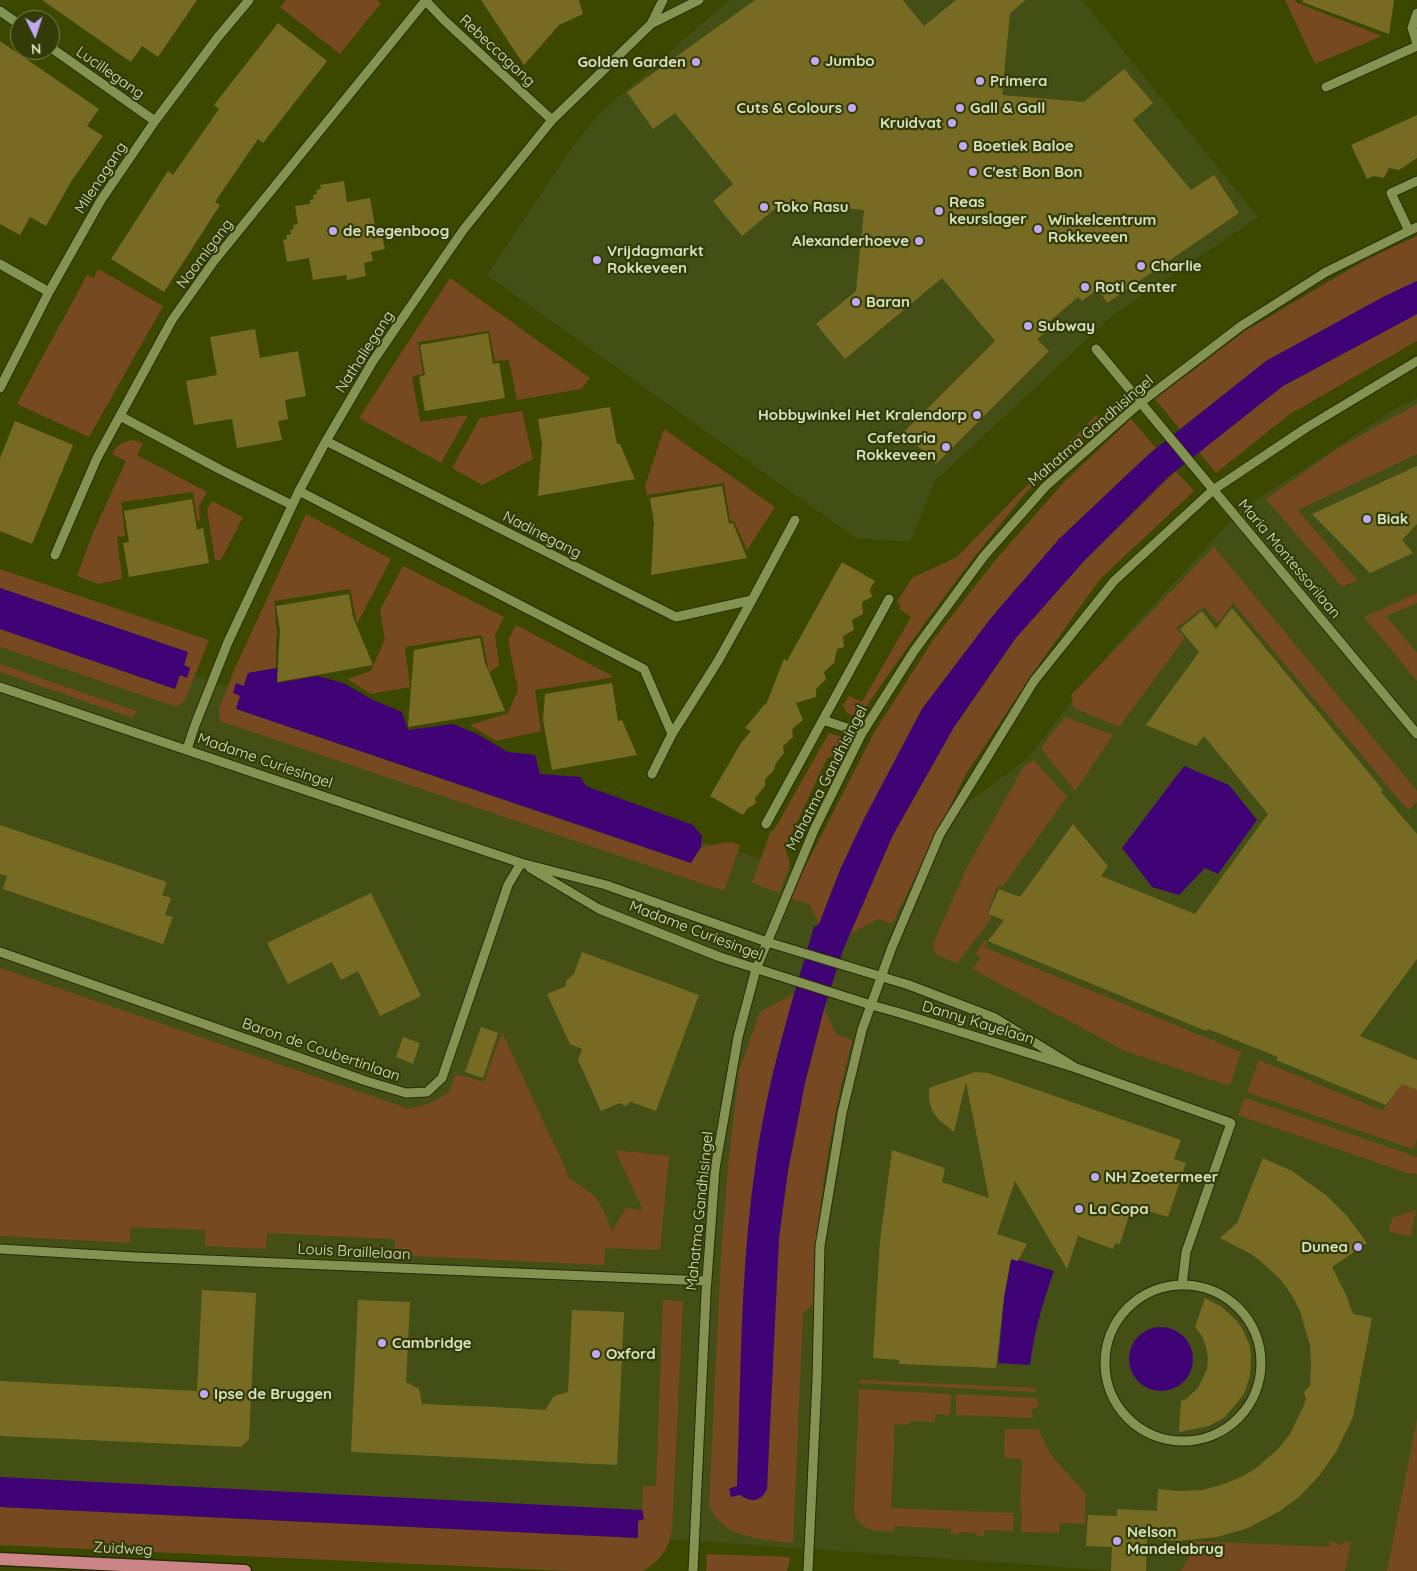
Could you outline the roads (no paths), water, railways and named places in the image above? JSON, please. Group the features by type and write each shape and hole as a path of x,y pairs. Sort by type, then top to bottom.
{"main road":[{"name":"Zuidweg","path":"0,1560 245,1571"}],"street":[{"name":"Milenagang","path":"0,388 49,292 101,200 155,121 218,37 249,0"},
{"name":"Rebeccagang","path":"426,0 444,20 552,120"},
{"name":"Naomigang","path":"55,555 96,458 172,320 214,261 426,0"},
{"name":"Nathaliegang","path":"651,24 663,0"},
{"name":"Nathaliegang","path":"187,749 228,642 292,505 326,441 373,362 464,229 552,120 651,24 699,0"},
{"path":"1326,87 1417,45 1412,28 1417,12"},
{"name":"Lucillegang","path":"60,54 155,121"},
{"name":"Mahatma Gandhisingel","path":"693,1571 707,1282 715,1169 738,1037 756,969 767,942 814,830 862,733 914,651 984,556 1046,486 1140,403 1241,326 1326,272 1413,229 1391,193 1417,181"},
{"path":"0,264 49,292"},
{"name":"Maria Montessorilaan","path":"1096,349 1417,734"},
{"path":"808,1571 817,1380 820,1246 842,1113 862,1030 880,978 940,834 1034,681 1114,581 1213,490 1306,428 1417,361"},
{"path":"120,416 292,505"},
{"name":"Nadinegang","path":"326,441 676,617 752,600"},
{"path":"299,491 644,669 672,734"},
{"path":"652,774 672,734 718,660 795,520"},
{"name":"Mahatma Gandhisingel","path":"766,824 890,599"},
{"name":"Madame Curiesingel","path":"0,687 521,863 606,885 767,942 880,978"},
{"path":"824,720 862,733"},
{"name":"Madame Curiesingel","path":"521,863 599,909 720,957 871,1006"},
{"name":"Baron de Coubertinlaan","path":"0,952 366,1081 406,1093 427,1092 442,1078 508,885 521,863"},
{"name":"Danny Kayelaan","path":"880,978 909,985 995,1018 1076,1068"},
{"name":"Danny Kayelaan","path":"871,1006 900,1013 1076,1068 1231,1123 1186,1252 1182,1284"},
{"name":"Louis Braillelaan","path":"0,1249 135,1257 707,1282"},
{"path":"1177,1283 1182,1284 1204,1287 1221,1295 1238,1308 1257,1338 1262,1362 1258,1389 1251,1405 1234,1423 1214,1435 1193,1440 1161,1438 1142,1429 1124,1416 1106,1388 1104,1368 1106,1352 1113,1330 1124,1313 1138,1299 1158,1288 1177,1283"}],"place":[{"name":"Jumbo","path":"815,61"},
{"name":"Golden Garden","path":"696,62"},
{"name":"Primera","path":"980,81"},
{"name":"Cuts & Colours","path":"852,108"},
{"name":"Gall & Gall","path":"960,108"},
{"name":"Kruidvat","path":"952,123"},
{"name":"Boetiek Baloe","path":"963,146"},
{"name":"C'est Bon Bon","path":"973,172"},
{"name":"Toko Rasu","path":"764,207"},
{"name":"Reas keurslager","path":"939,211"},
{"name":"Winkelcentrum Rokkeveen","path":"1038,229"},
{"name":"de Regenboog","path":"333,231"},
{"name":"Alexanderhoeve","path":"919,241"},
{"name":"Vrijdagmarkt Rokkeveen","path":"597,260"},
{"name":"Charlie","path":"1141,266"},
{"name":"Roti Center","path":"1085,287"},
{"name":"Baran","path":"856,302"},
{"name":"Subway","path":"1028,326"},
{"name":"Hobbywinkel Het Kralendorp","path":"977,415"},
{"name":"Cafetaria Rokkeveen","path":"946,447"},
{"name":"Biak","path":"1367,519"},
{"name":"NH Zoetermeer","path":"1095,1177"},
{"name":"La Copa","path":"1079,1209"},
{"name":"Dunea","path":"1358,1247"},
{"name":"Cambridge","path":"382,1343"},
{"name":"Oxford","path":"596,1354"},
{"name":"Ipse de Bruggen","path":"204,1394"},
{"name":"Nelson Mandelabrug","path":"1117,1541"}]}
